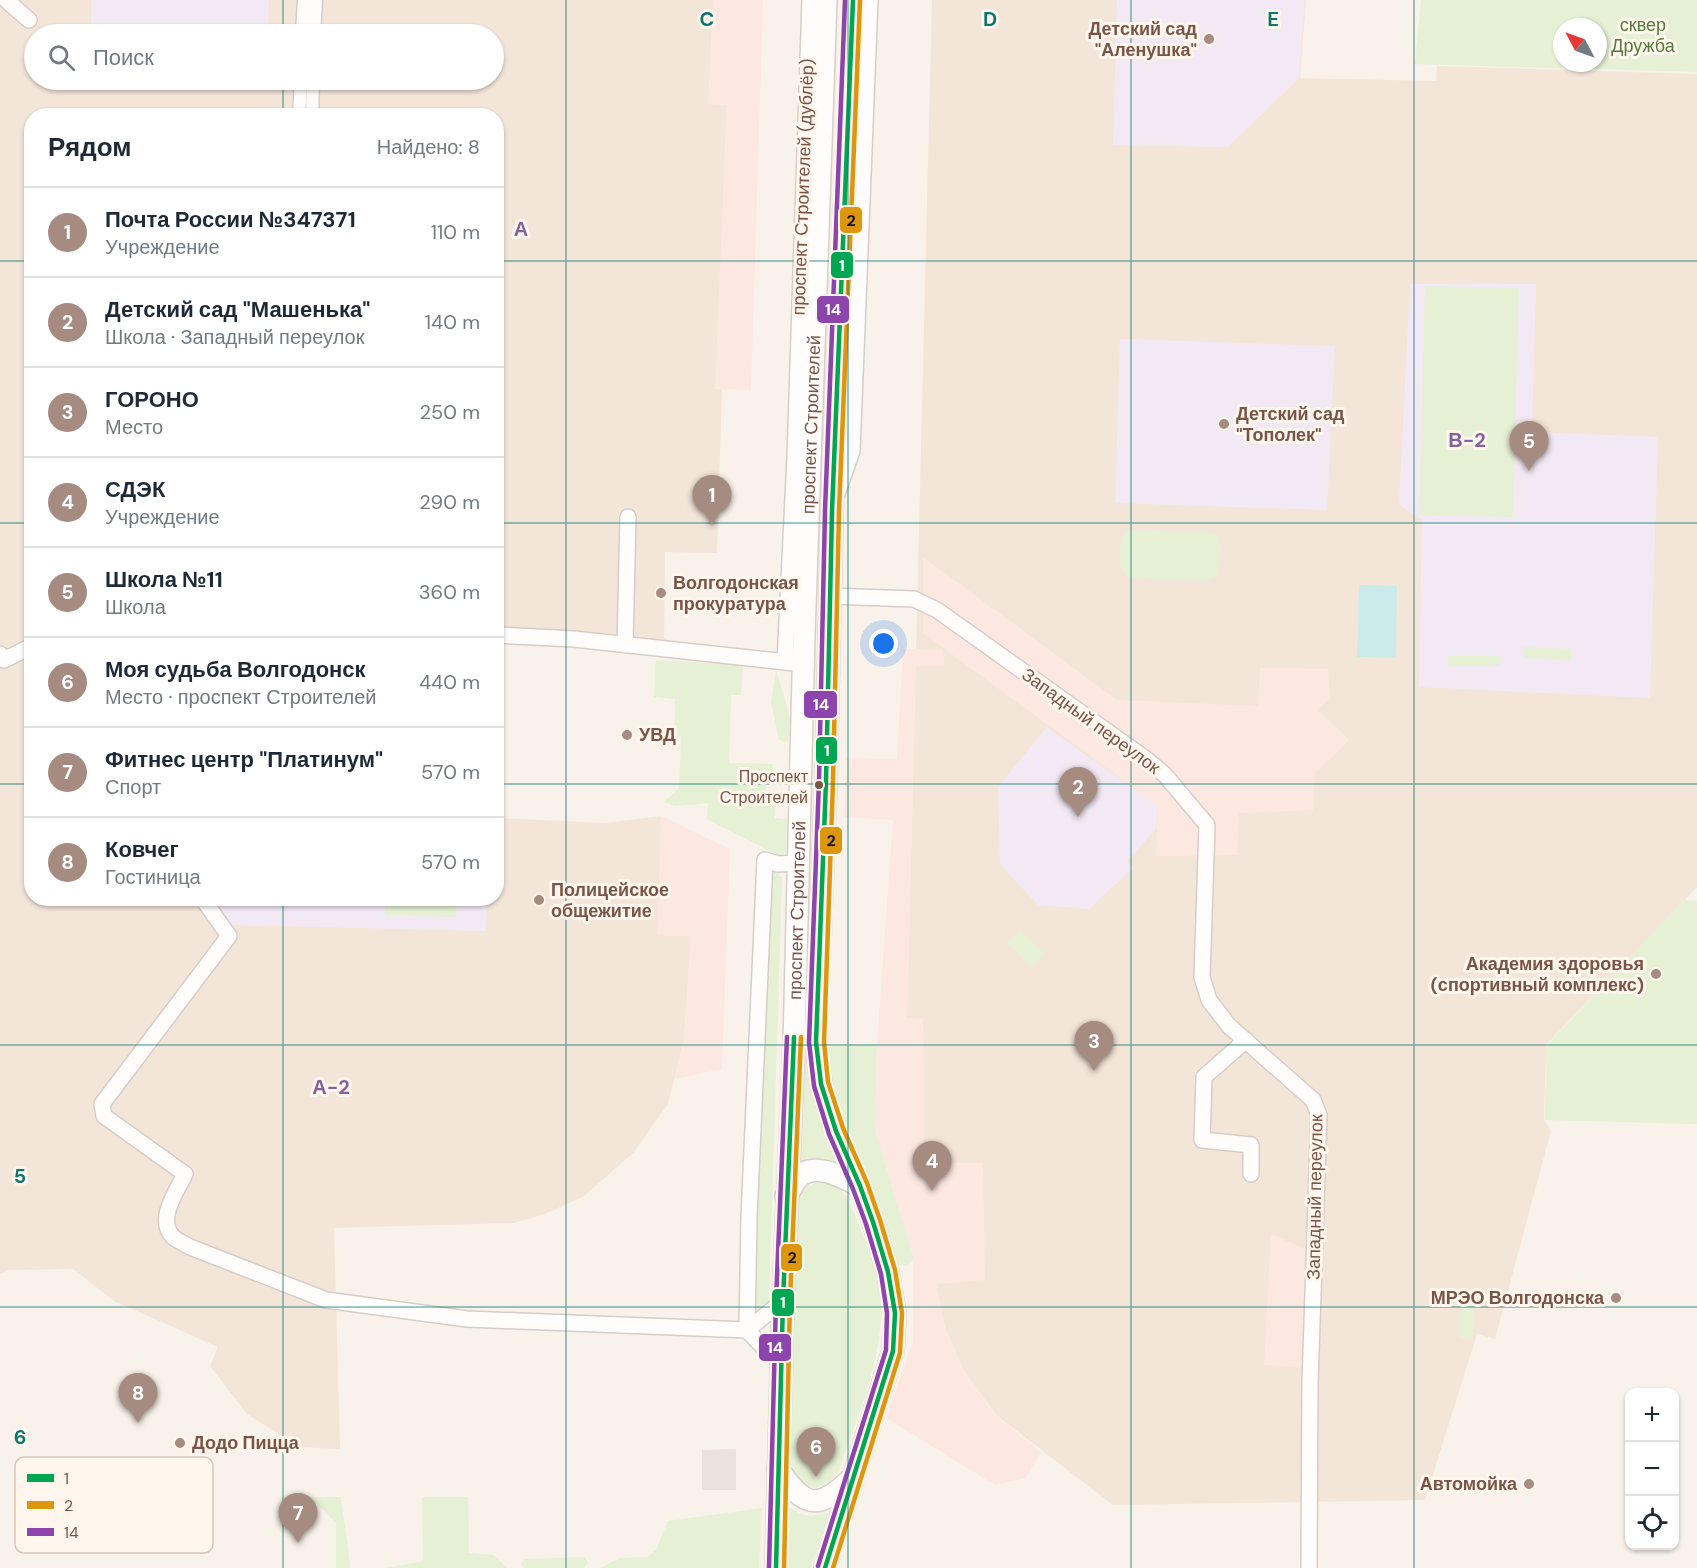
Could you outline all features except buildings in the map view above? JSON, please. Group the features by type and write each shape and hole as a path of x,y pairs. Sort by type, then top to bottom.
{"main road":[{"name":"проспект Строителей","path":"776,1568 798,863 795,663 826,0"},
{"name":"проспект Строителей","path":"825,1568 893,1351 895,1313 888,1272 860,1186 836,1131 821,1084 816,1042 826,780 832,511 853,0"},
{"path":"786,1197 798,1177 815,1170 838,1174 860,1186"},
{"path":"778,1469 800,1497 813,1501 826,1499 837,1493 852,1478"}],"street":[{"path":"6,0 29,20"},
{"path":"303,24 304,0"},
{"path":"314,24 315,0"},
{"name":"проспект Строителей (дублёр)","path":"795,663 795,457 810,0"},
{"path":"832,511 852,451 870,0"},
{"path":"299,108 300,90"},
{"path":"312,108 313,90"},
{"path":"625,645 628,517"},
{"name":"Западный переулок","path":"830,596 915,599 937,610 1122,741 1165,775 1207,825 1203,977 1209,1000 1229,1026 1313,1100 1319,1115 1310,1382 1309,1568"},
{"path":"504,636 625,645 795,663"},
{"path":"2,657 24,653"},
{"path":"747,1330 749,1217 765,860 778,864 798,863"},
{"path":"208,906 229,936 102,1104 104,1116 185,1174 167,1212 166,1223 173,1236 190,1247 326,1300 467,1319 747,1330 781,1362"},
{"path":"1246,1040 1204,1077 1202,1140 1251,1145 1251,1174"},
{"path":"747,1330 783,1301"}],"shaded area":[{"path":"0,0 713,0 709,104 727,105 716,388 722,389 717,553 665,552 664,644 504,632 504,108 24,108 24,906 504,906 504,818 606,823 661,816 658,935 691,936 684,1040 668,1104 633,1153 584,1196 545,1214 514,1223 334,1228 340,1449 298,1447 247,1414 210,1366 218,1347 114,1301 73,1269 9,1270 0,1274"},
{"path":"91,0 269,0 268,24 91,24"},
{"path":"713,0 763,0 751,390 715,389 727,105 708,104"},
{"path":"932,0 1306,0 1300,78 1436,81 1437,66 1553,70 1553,72 1697,74 1697,887 1546,1045 1544,1120 1551,1131 1495,1339 1477,1334 1425,1500 1113,1505 996,1415 963,1369 945,1328 936,1284 982,1163 924,1164 923,1020 907,1018"},
{"name":"Детский сад \"Аленушка\"","path":"1117,0 1305,0 1299,78 1228,147 1113,145"},
{"path":"1410,284 1536,284 1532,432 1658,437 1650,698 1419,687 1422,520 1399,505"},
{"name":"Детский сад \"Тополек\"","path":"1120,339 1335,346 1327,510 1115,503"},
{"path":"923,557 1117,700 1258,706 1260,668 1328,669 1330,698 1318,710 1349,740 1315,773 1313,810 1239,813 1237,855 1156,856 1158,806 923,633"},
{"path":"903,649 943,650 944,666 916,666 907,1018 923,1019 924,1164 983,1163 985,1280 936,1284 945,1328 963,1369 995,1415 1041,1452 1026,1478 995,1485 886,1418 913,1341 913,1256 875,1130 877,1044 893,820 844,817 846,758 897,759"},
{"path":"1047,727 1158,806 1156,829 1127,861 1133,868 1089,909 1038,905 1000,864 998,787"},
{"path":"661,816 730,849 722,1069 675,1079 684,1040 691,936 658,935"},
{"path":"214,906 487,906 486,931 228,925"},
{"path":"1271,1234 1311,1252 1307,1368 1264,1365"},
{"path":"736,1449 736,1490 702,1490 702,1450"}],"green space":[{"name":"сквер Дружба","path":"1421,0 1697,0 1697,72 1607,69 1607,18 1553,18 1553,68 1415,64"},
{"path":"1425,286 1519,288 1513,517 1419,515"},
{"path":"1133,530 1208,532 1218,535 1221,547 1217,576 1206,581 1132,578 1120,564 1119,552 1124,533"},
{"path":"1523,647 1571,649 1571,660 1523,658"},
{"path":"1448,656 1499,656 1499,666 1448,666"},
{"path":"656,660 743,665 741,695 731,695 729,763 773,764 772,773 766,773 766,792 776,792 775,818 787,819 786,851 781,857 707,819 708,803 675,806 664,802 679,788 681,737 674,736 675,699 654,697"},
{"path":"776,670 790,717 788,741 784,742 779,739 771,702"},
{"path":"769,871 774,871 782,879 769,1300 758,1313 750,1305"},
{"name":"Академия здоровья (спортивный комплекс)","path":"1684,900 1697,901 1697,1124 1545,1120 1546,1046"},
{"path":"385,906 457,906 456,917 385,915"},
{"path":"1021,930 1045,954 1032,967 1007,943"},
{"path":"877,1044 875,1130 913,1256 913,1260 907,1266 894,1261 828,1085 824,1047"},
{"path":"805,1049 808,1081 838,1164 816,1160 795,1169 798,1050"},
{"path":"819,1182 839,1189 851,1206 875,1269 881,1309 876,1355 840,1468 828,1483 814,1488 800,1482 790,1465 796,1199 808,1186"},
{"path":"1461,1305 1474,1306 1472,1339 1459,1338"},
{"path":"302,1497 341,1497 350,1568 336,1568 336,1523 316,1503 303,1502"},
{"path":"422,1497 468,1497 469,1553 494,1555 507,1568 386,1568 423,1561"},
{"path":"789,1507 808,1516 830,1512 811,1568 788,1568"},
{"path":"762,1508 759,1568 600,1568 620,1558 647,1557 656,1550 668,1521"},
{"path":"585,1557 588,1563 584,1568 524,1568 521,1564 524,1559"}],"water":[{"path":"1359,585 1397,586 1396,658 1357,657"}],"transit line":[{"name":"14","path":"818,1566 886,1350 887,1313 881,1274 866,1224 829,1134 814,1086 809,1042 819,781 825,511 845,0"},
{"name":"1","path":"825,1568 893,1351 895,1313 888,1272 873,1222 836,1131 821,1084 816,1042 826,781 832,511 853,0"},
{"name":"2","path":"833,1568 900,1353 902,1313 895,1270 880,1220 843,1128 828,1082 824,1042 839,511 860,0"},
{"name":"14","path":"769,1568 776,1301 787,1037"},
{"name":"1","path":"776,1568 783,1301 794,1037"},
{"name":"2","path":"784,1568 790,1301 801,1037"}],"place":[{"name":"Детский сад \"Аленушка\"","path":"1209,39"},
{"name":"Детский сад \"Тополек\"","path":"1224,424"},
{"name":"Школа №11","path":"1529,471"},
{"name":"Почта России №347371","path":"712,525"},
{"name":"Волгодонская прокуратура","path":"661,593"},
{"name":"УВД","path":"627,735"},
{"name":"Проспект Строителей","path":"819,785"},
{"name":"Детский сад \"Машенька\"","path":"1078,817"},
{"name":"Полицейское общежитие","path":"539,900"},
{"name":"Академия здоровья (спортивный комплекс)","path":"1656,974"},
{"name":"ГОРОНО","path":"1094,1071"},
{"name":"СДЭК","path":"932,1191"},
{"name":"МРЭО Волгодонска","path":"1616,1298"},
{"name":"Ковчег","path":"138,1423"},
{"name":"Додо Пицца","path":"180,1443"},
{"name":"Моя судьба Волгодонск","path":"816,1477"},
{"name":"Автомойка","path":"1529,1484"},
{"name":"Фитнес центр \"Платинум\"","path":"298,1543"}],"district":[{"name":"А","path":"521,229"},
{"name":"В-2","path":"1467,440"},
{"name":"А-2","path":"331,1087"}]}
